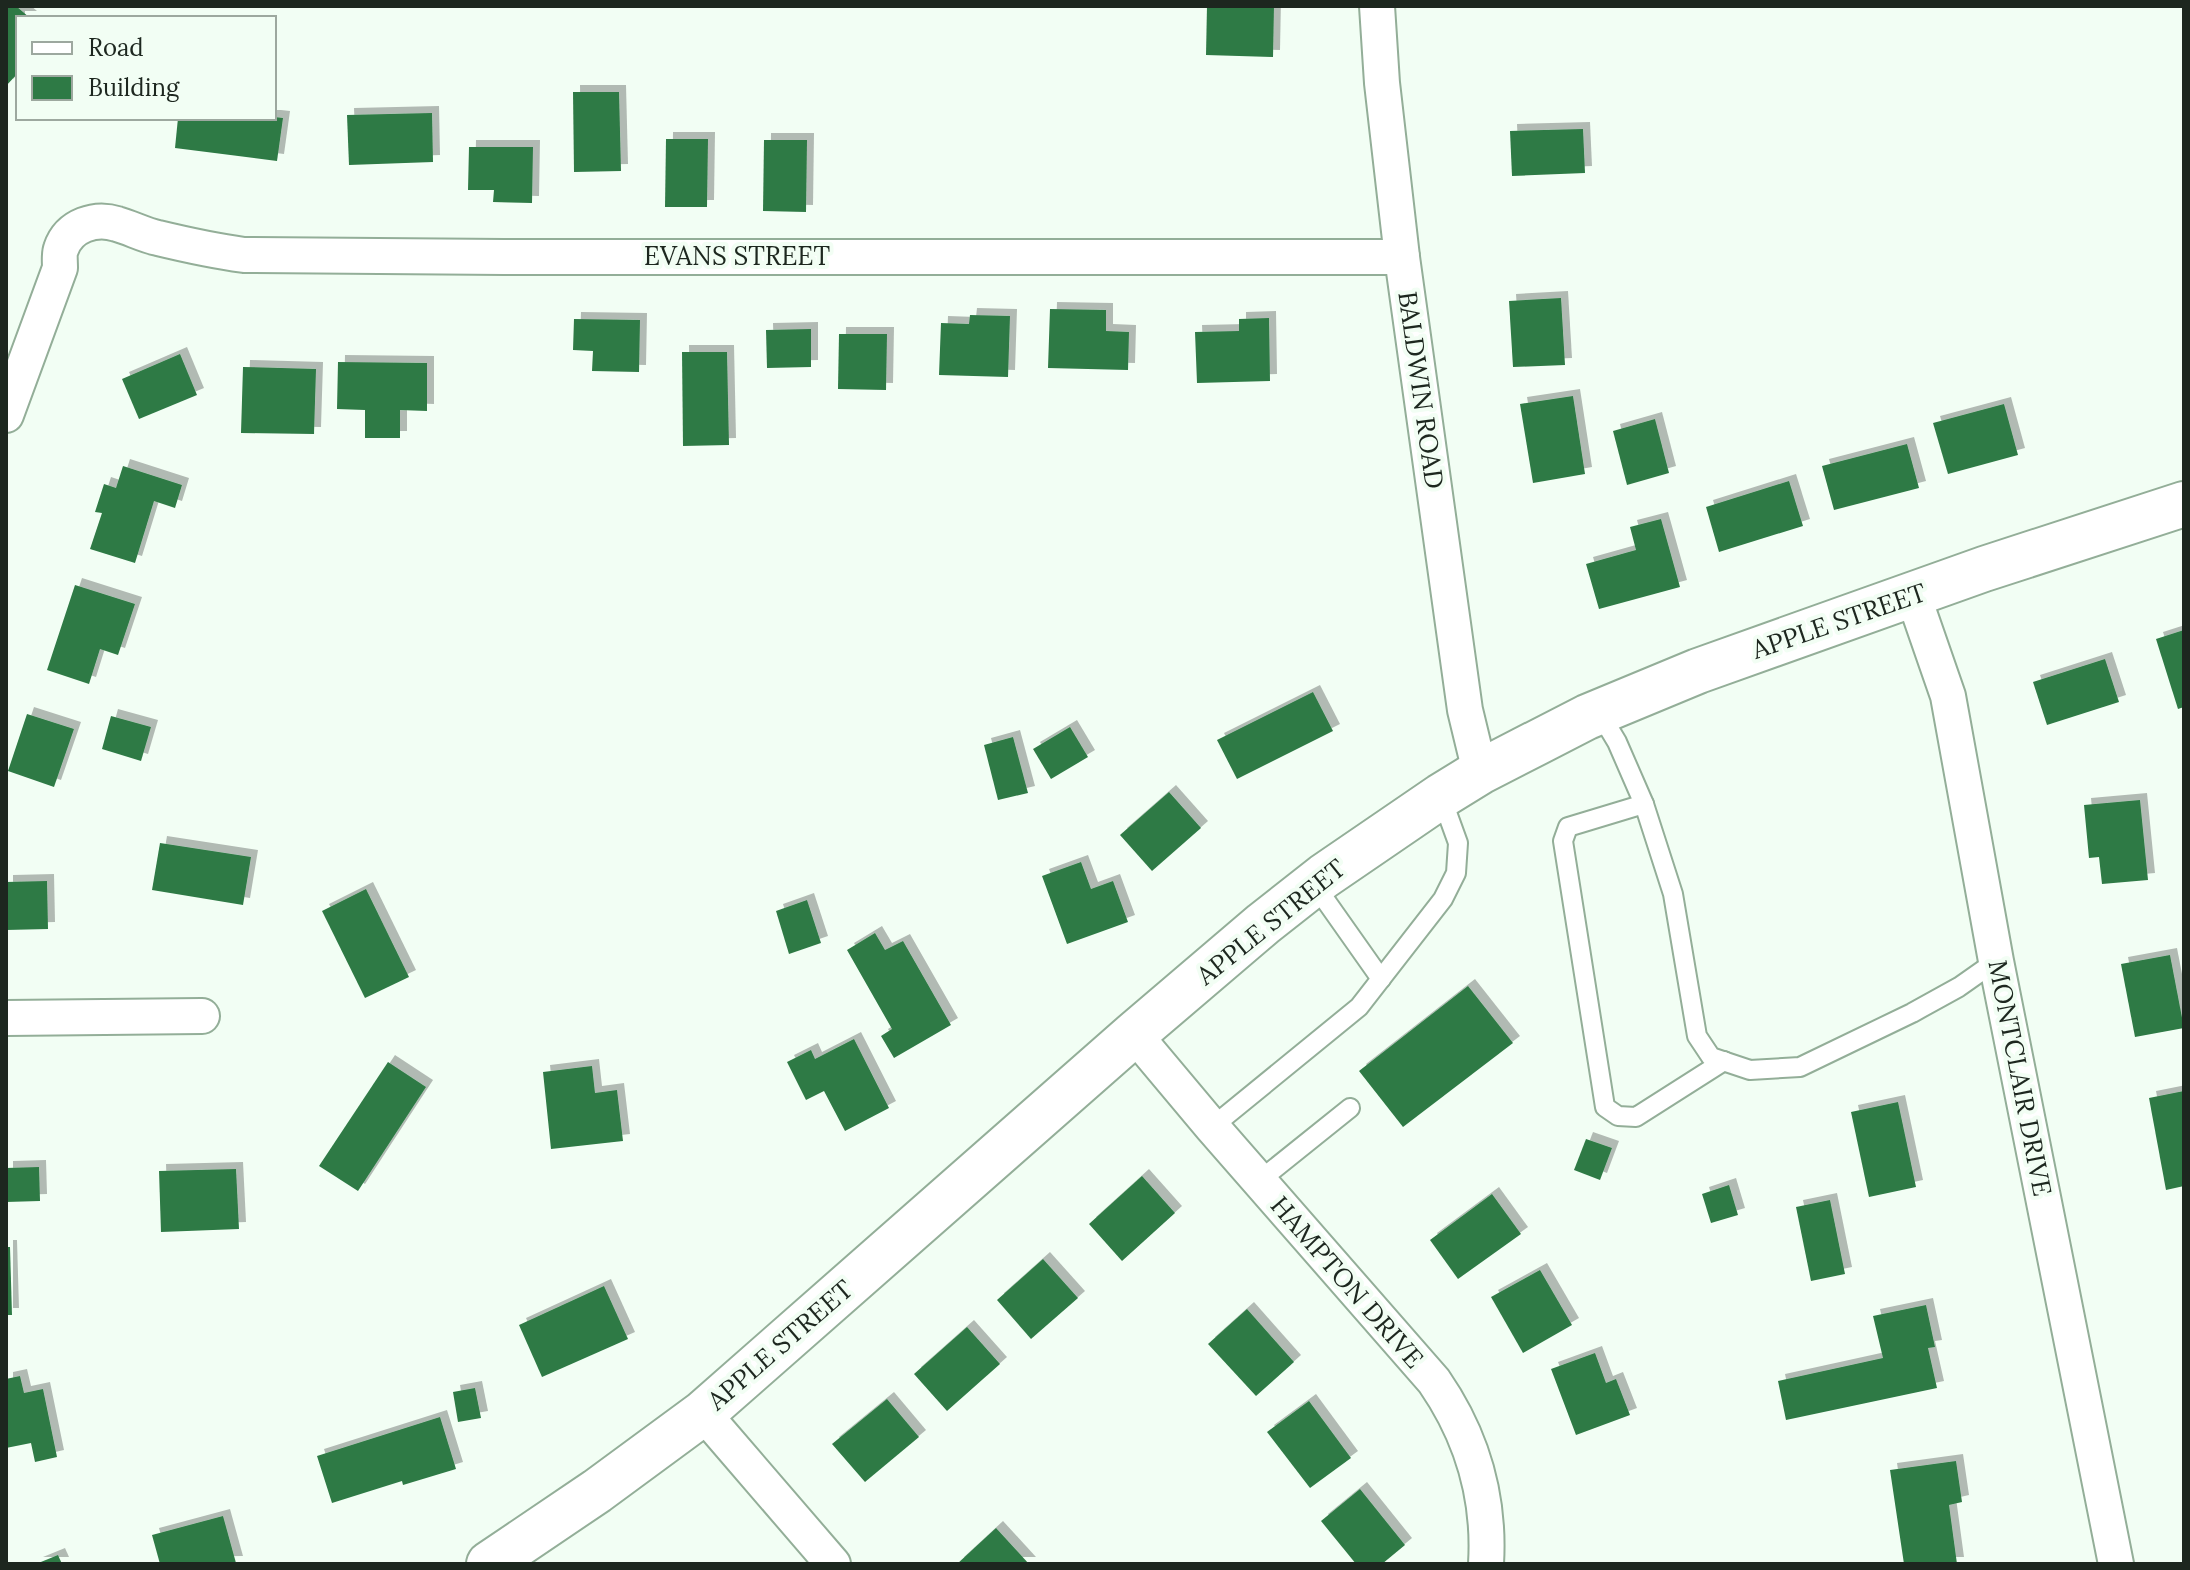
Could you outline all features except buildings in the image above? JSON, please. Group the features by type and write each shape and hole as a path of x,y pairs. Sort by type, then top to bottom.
{"street":[{"name":"BALDWIN ROAD","path":"1377,6 1382,83 1402,257 1465,710 1480,772"},
{"name":"EVANS STREET","path":"6,415 60,268 61,249 78,227 95,220 114,222 153,237 244,255 1402,257"},
{"name":"APPLE STREET","path":"489,1564 597,1491 703,1413 1263,924 1314,884 1441,796 1480,772 1587,717 1698,671 1998,564 2184,504"},
{"name":"MONTCLAIR DRIVE","path":"1913,595 1948,696 1996,961 2116,1564"},
{"path":"6,1018 202,1016"},
{"name":"HAMPTON DRIVE","path":"1134,1034 1448,1401 1469,1444 1482,1490 1487,1538 1486,1564"},
{"path":"703,1413 833,1564"}],"lane":[{"path":"1587,717 1608,727 1644,804 1673,894 1697,1036 1711,1057 1750,1070 1800,1067 1912,1013 1959,987 1996,961"},
{"path":"1212,1127 1359,1007 1443,899 1456,873 1458,843 1441,796"},
{"path":"1644,804 1568,827 1563,841 1605,1107 1618,1116 1636,1117 1724,1061"},
{"path":"1314,884 1381,979"},
{"path":"1259,1181 1350,1108"}]}
